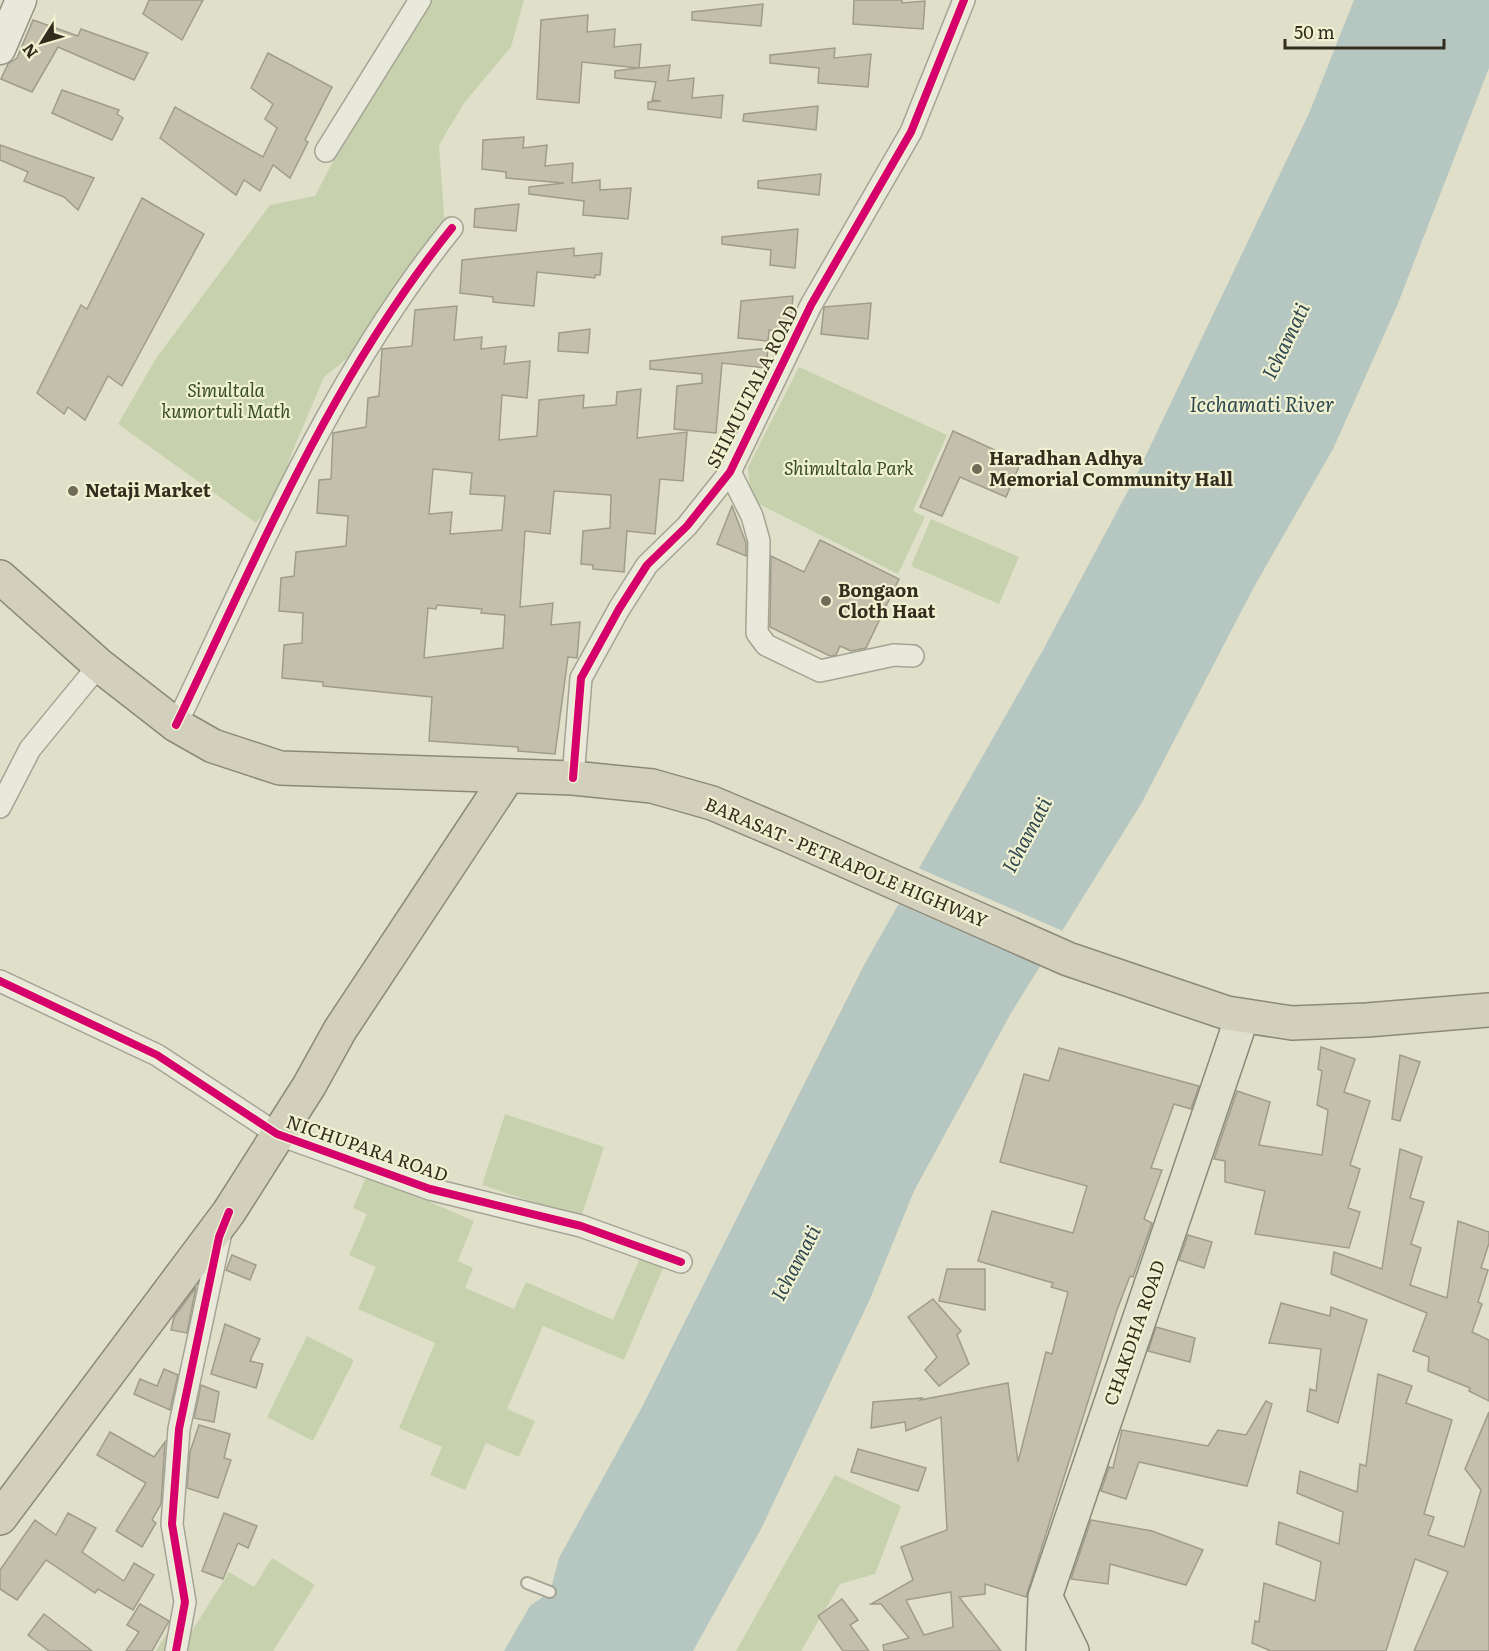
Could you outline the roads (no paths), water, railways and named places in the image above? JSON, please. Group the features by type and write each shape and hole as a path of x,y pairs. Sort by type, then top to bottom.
{"highway":[{"name":"BARASAT - PETRAPOLE HIGHWAY","path":"0,577 99,665 176,725 213,746 280,768 573,778 652,786 712,803 1068,959 1242,1017 1292,1023 1378,1020 1489,1010"},
{"path":"0,1518 228,1212 309,1086 340,1030 508,776"}],"main road":[{"path":"0,49 21,0"},
{"name":"CHAKDHA ROAD","path":"1042,1651 1045,1597 1242,1017"},
{"path":"1045,1597 1072,1651"}],"street":[{"path":"326,151 420,0"},
{"name":"SHIMULTALA ROAD","path":"573,778 581,678 619,609 647,566 687,526 730,472 816,296 911,132 964,0"},
{"path":"176,725 322,422 420,267 452,228"},
{"path":"730,472 752,516 759,541 758,633 766,645 820,671 894,655 913,656"},
{"path":"0,807 30,749 99,665"},
{"name":"NICHUPARA ROAD","path":"0,981 157,1055 277,1134 429,1189 581,1226 681,1262"},
{"path":"176,1651 185,1602 172,1524 179,1429 217,1248 228,1212"}],"lane":[{"path":"527,1583 550,1592"}],"water":[{"name":"Icchamati River","path":"1354,0 1489,0 1489,68 1397,306 1333,449 1254,587 1141,804 1011,1013 914,1191 870,1299 762,1527 693,1651 504,1651 530,1606 550,1592 559,1558 642,1407 864,965 1043,650 1137,474 1310,111"}],"place":[{"name":"Haradhan Adhya Memorial Community Hall","path":"977,469"},
{"name":"Netaji Market","path":"73,491"},
{"name":"Bongaon Cloth Haat","path":"826,601"}],"water label":[{"name":"Ichamati","path":"1286,341"},
{"name":"Ichamati","path":"1027,835"},
{"name":"Ichamati","path":"796,1263"}],"park label":[{"name":"Simultala kumortuli Math","path":"226,401"},
{"name":"Shimultala Park","path":"849,469"}]}
